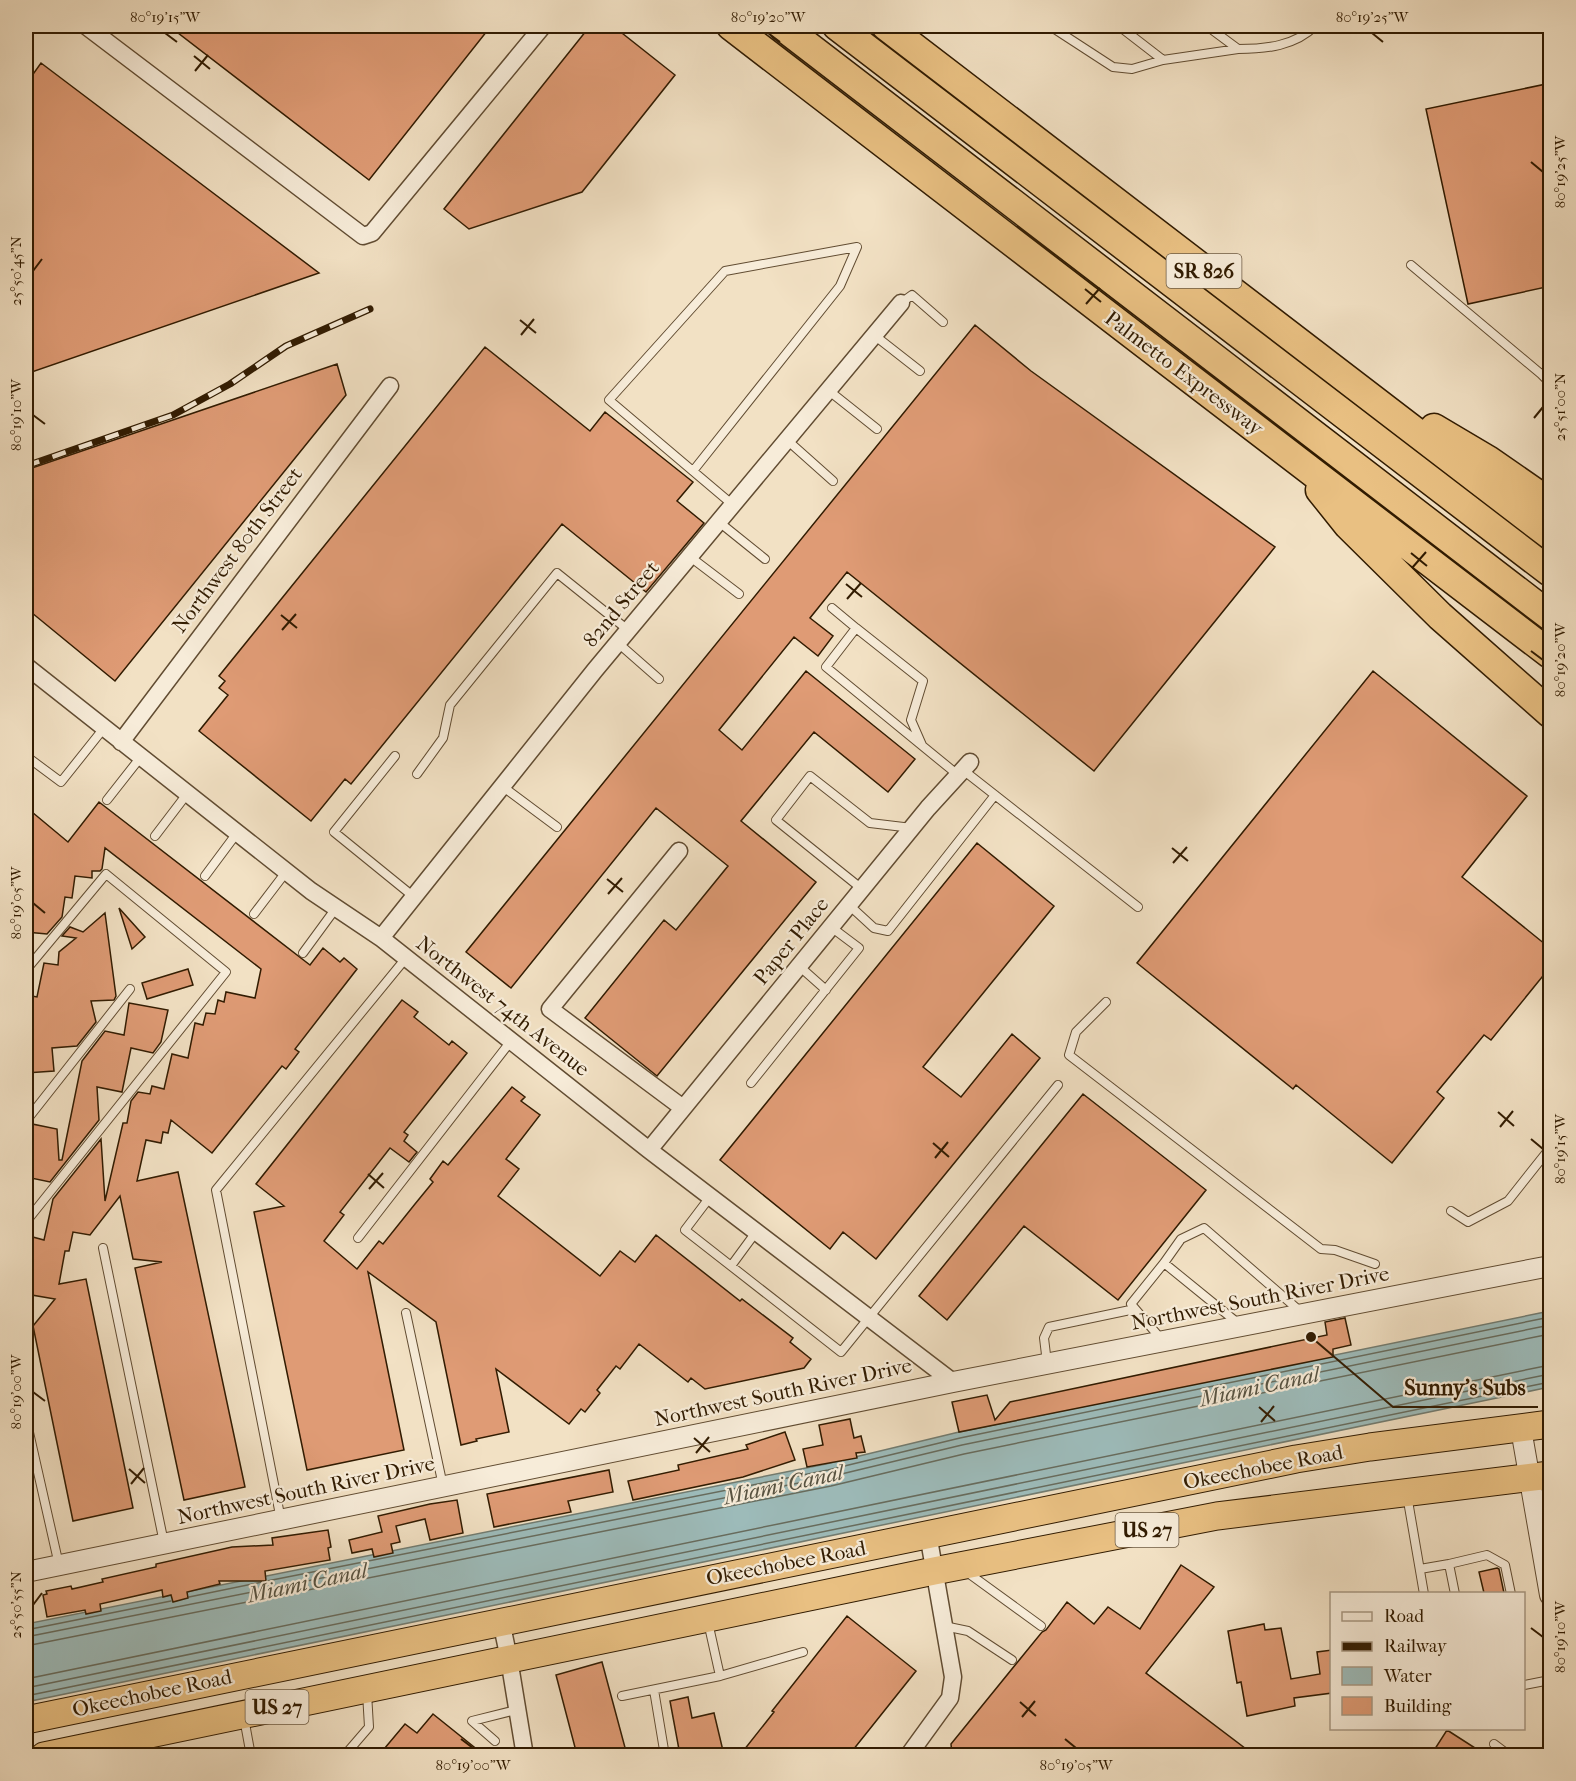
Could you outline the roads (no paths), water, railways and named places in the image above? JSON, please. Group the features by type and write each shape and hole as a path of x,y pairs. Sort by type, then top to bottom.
{"highway":[{"name":"Palmetto Expressway","path":"731,26 1551,654"},
{"path":"782,26 1551,616"},
{"path":"837,26 1551,572"},
{"name":"SR 826","path":"886,26 1551,535"},
{"path":"1331,368 1488,460 1551,503"},
{"path":"1293,455 1348,525 1440,616 1551,713"},
{"name":"Okeechobee Road","path":"26,1720 1296,1460 1370,1447 1551,1424"},
{"name":"Okeechobee Road","path":"44,1755 148,1745 244,1714 946,1569 1217,1516 1539,1476"}],"street":[{"path":"86,26 363,236 372,233 543,26"},
{"name":"82nd Street","path":"381,938 623,636 901,303"},
{"name":"Northwest 80th Street","path":"121,742 390,386"},
{"name":"Northwest 74th Avenue","path":"26,666 286,872 381,938 649,1150 953,1382"},
{"name":"Paper Place","path":"649,1150 912,828 964,769"},
{"path":"679,851 550,1009 683,1108"},
{"name":"Northwest South River Drive","path":"26,1572 953,1382 1551,1266"},
{"path":"1521,1429 1539,1476 1551,1595"},
{"path":"908,1755 950,1698 953,1677 944,1626 946,1569 928,1534"},
{"path":"501,1621 525,1755"}],"lane":[{"path":"1050,26 1113,68 1132,69 1163,60 1238,49 1263,49 1289,42 1307,34 1315,26"},
{"path":"1119,26 1163,60"},
{"path":"1207,26 1238,49"},
{"path":"693,471 840,286 857,247 725,271 609,400 693,471 733,504"},
{"path":"1411,265 1551,383"},
{"path":"901,303 912,295 942,322"},
{"path":"874,335 920,371"},
{"path":"1541,374 1551,372"},
{"path":"828,390 877,429"},
{"path":"787,440 833,481"},
{"path":"719,522 765,559"},
{"path":"690,556 739,594"},
{"path":"417,774 443,738 450,705 557,573 623,636 659,679"},
{"path":"832,608 923,681 911,720 922,745"},
{"path":"856,628 826,667 922,745 964,769 1138,907"},
{"path":"26,756 61,782 104,728"},
{"path":"395,756 334,832 414,897"},
{"path":"107,800 140,758"},
{"path":"862,889 776,820 810,776 870,823 912,828"},
{"path":"502,786 557,827"},
{"path":"155,836 187,794"},
{"path":"849,905 874,928 888,931 995,795"},
{"path":"205,876 237,833"},
{"path":"254,914 286,872"},
{"path":"26,970 106,874 226,972 26,1222"},
{"path":"303,953 336,908"},
{"path":"751,1083 859,948 831,927"},
{"path":"281,1520 216,1190 406,958"},
{"path":"800,966 826,990"},
{"path":"26,1121 130,989"},
{"path":"1106,1002 1076,1032 1069,1055 1321,1249 1335,1250 1376,1264"},
{"path":"358,1238 511,1041"},
{"path":"710,1197 686,1230 841,1352 1058,1085"},
{"path":"1451,1211 1468,1222 1508,1201 1551,1148"},
{"path":"1164,1341 1131,1304 1181,1239 1204,1228 1304,1314"},
{"path":"731,1266 756,1232"},
{"path":"103,1248 164,1544"},
{"path":"1164,1263 1242,1326"},
{"path":"1047,1364 1044,1338 1049,1327 1135,1309"},
{"path":"406,1313 443,1486"},
{"path":"26,1419 59,1566"},
{"path":"1407,1492 1424,1592"},
{"path":"1420,1569 1487,1555 1505,1565 1511,1592"},
{"path":"1449,1564 1455,1592"},
{"path":"946,1569 1041,1626"},
{"path":"708,1618 720,1676"},
{"path":"944,1626 968,1630 1012,1660"},
{"path":"622,1696 720,1676 803,1652"},
{"path":"1525,1685 1551,1680"},
{"path":"344,1755 369,1727 367,1689"},
{"path":"654,1690 665,1755"},
{"path":"495,1741 472,1721 516,1710"},
{"path":"244,1714 252,1755"},
{"path":"1494,1744 1510,1755"}],"water":[{"name":"Miami Canal","path":"1550,1311 1550,1387 26,1702 26,1624 826,1464 959,1432"}],"railway":[{"path":"26,466 173,415 230,384 286,346 370,309"}],"place":[{"name":"Sunny's Subs","path":"1311,1337"}]}
